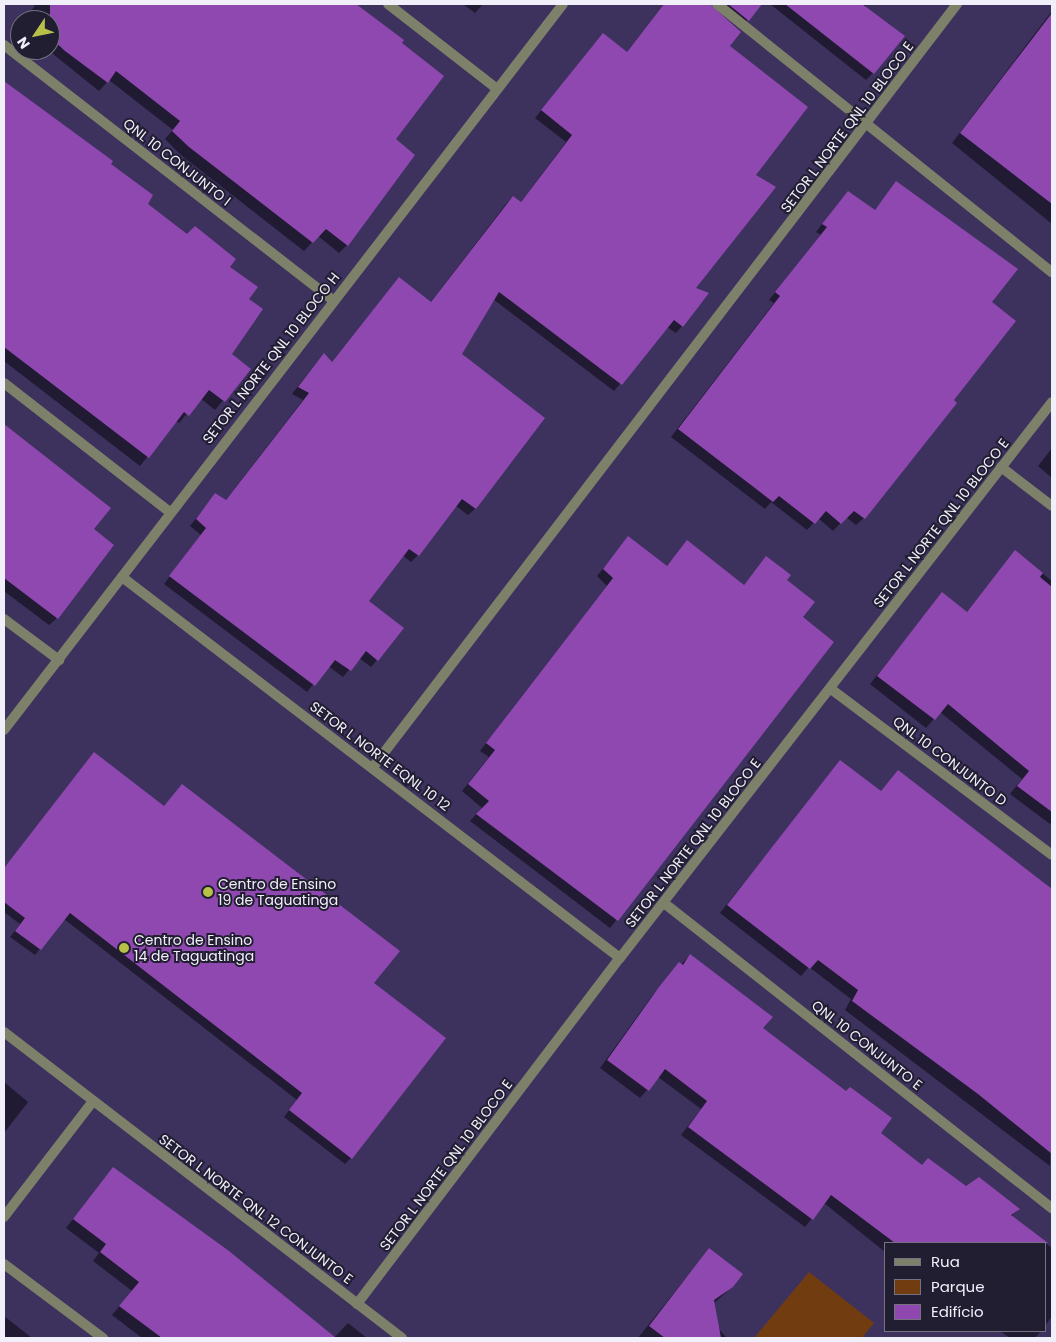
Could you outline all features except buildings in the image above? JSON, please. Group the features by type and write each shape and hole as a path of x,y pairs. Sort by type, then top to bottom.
{"street":[{"path":"388,4 496,88"},
{"name":"SETOR L NORTE QNL 10 BLOCO H","path":"4,730 496,88 563,4"},
{"path":"716,4 868,123 1052,272"},
{"name":"SETOR L NORTE QNL 10 BLOCO E","path":"373,767 868,123 957,4"},
{"name":"QNL 10 CONJUNTO I","path":"4,45 333,300"},
{"path":"4,383 170,512"},
{"name":"SETOR L NORTE QNL 10 BLOCO E","path":"358,1304 620,958 831,689 1052,402"},
{"path":"1001,466 1052,506"},
{"name":"SETOR L NORTE EQNL 10 12","path":"122,577 373,767 620,958"},
{"path":"4,619 58,660"},
{"name":"QNL 10 CONJUNTO D","path":"831,689 1052,855"},
{"name":"QNL 10 CONJUNTO E","path":"664,903 1052,1208"},
{"name":"SETOR L NORTE QNL 12 CONJUNTO E","path":"4,1032 402,1338"},
{"path":"4,1217 93,1101"},
{"path":"4,1264 102,1338"}],"green space":[{"path":"809,1272 874,1323 862,1338 754,1338"}],"place":[{"name":"Centro de Ensino 19 de Taguatinga","path":"208,892"},
{"name":"Centro de Ensino 14 de Taguatinga","path":"124,948"}]}
